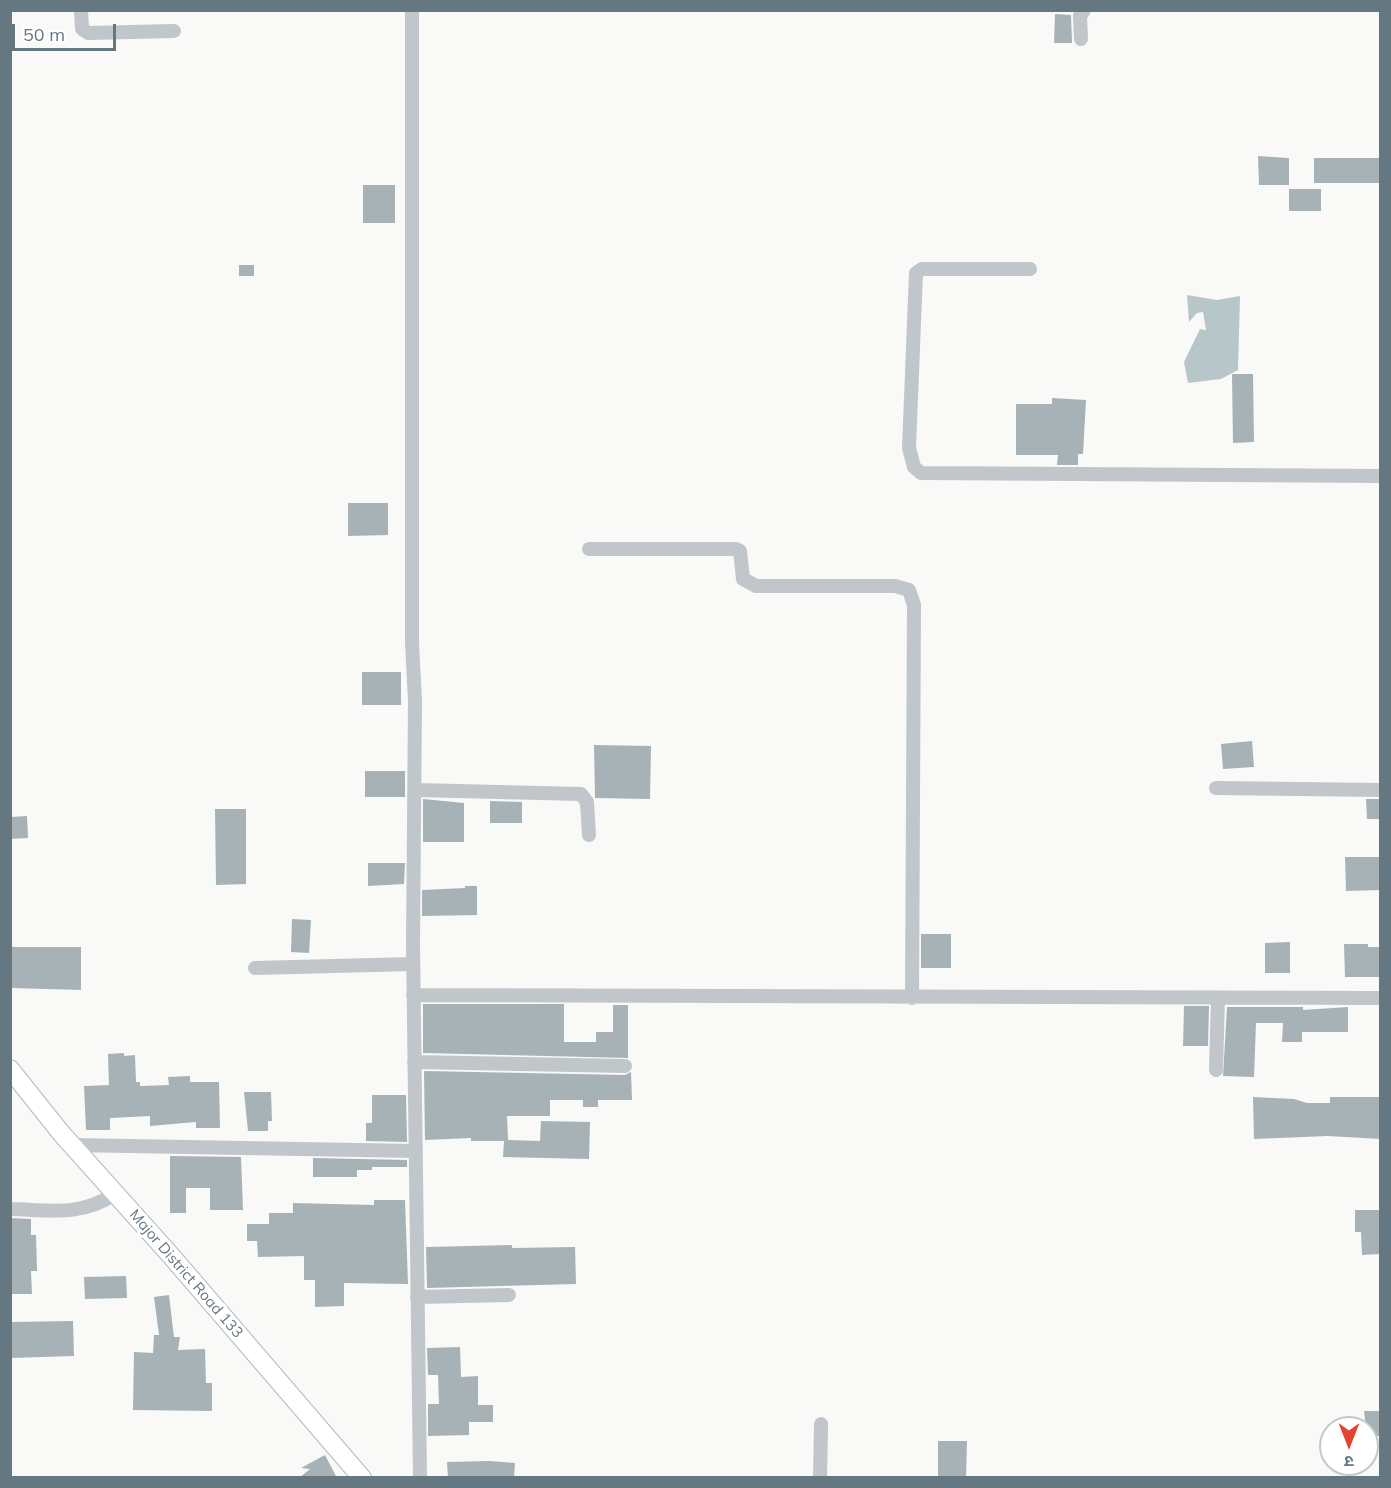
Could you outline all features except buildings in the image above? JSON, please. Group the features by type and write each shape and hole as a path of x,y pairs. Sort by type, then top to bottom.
{"main road":[{"name":"Major District Road 133","path":"10,1069 71,1145 362,1478"}],"street":[{"path":"81,10 82,29 88,33 174,31"},
{"path":"412,10 415,790 413,995 420,1478"},
{"path":"1081,39 1081,13 1084,10"},
{"path":"1030,269 922,269 916,273 909,448 914,466 921,472 1380,476"},
{"path":"589,549 736,549 740,551 743,579 756,586 896,586 909,590 914,605 912,998"},
{"path":"1216,788 1380,790"},
{"path":"415,790 580,794 587,798 589,835"},
{"path":"255,968 413,964"},
{"path":"413,995 1380,998"},
{"path":"1216,1070 1218,998"},
{"path":"414,1062 625,1066"},
{"path":"71,1145 415,1151"},
{"path":"10,1209 84,1210 115,1194"},
{"path":"417,1296 509,1295"},
{"path":"820,1478 821,1424"}],"shaded area":[{"path":"1187,295 1217,300 1240,296 1238,370 1221,379 1188,383 1184,362 1200,329 1206,330 1203,312 1197,313 1189,322"}]}
